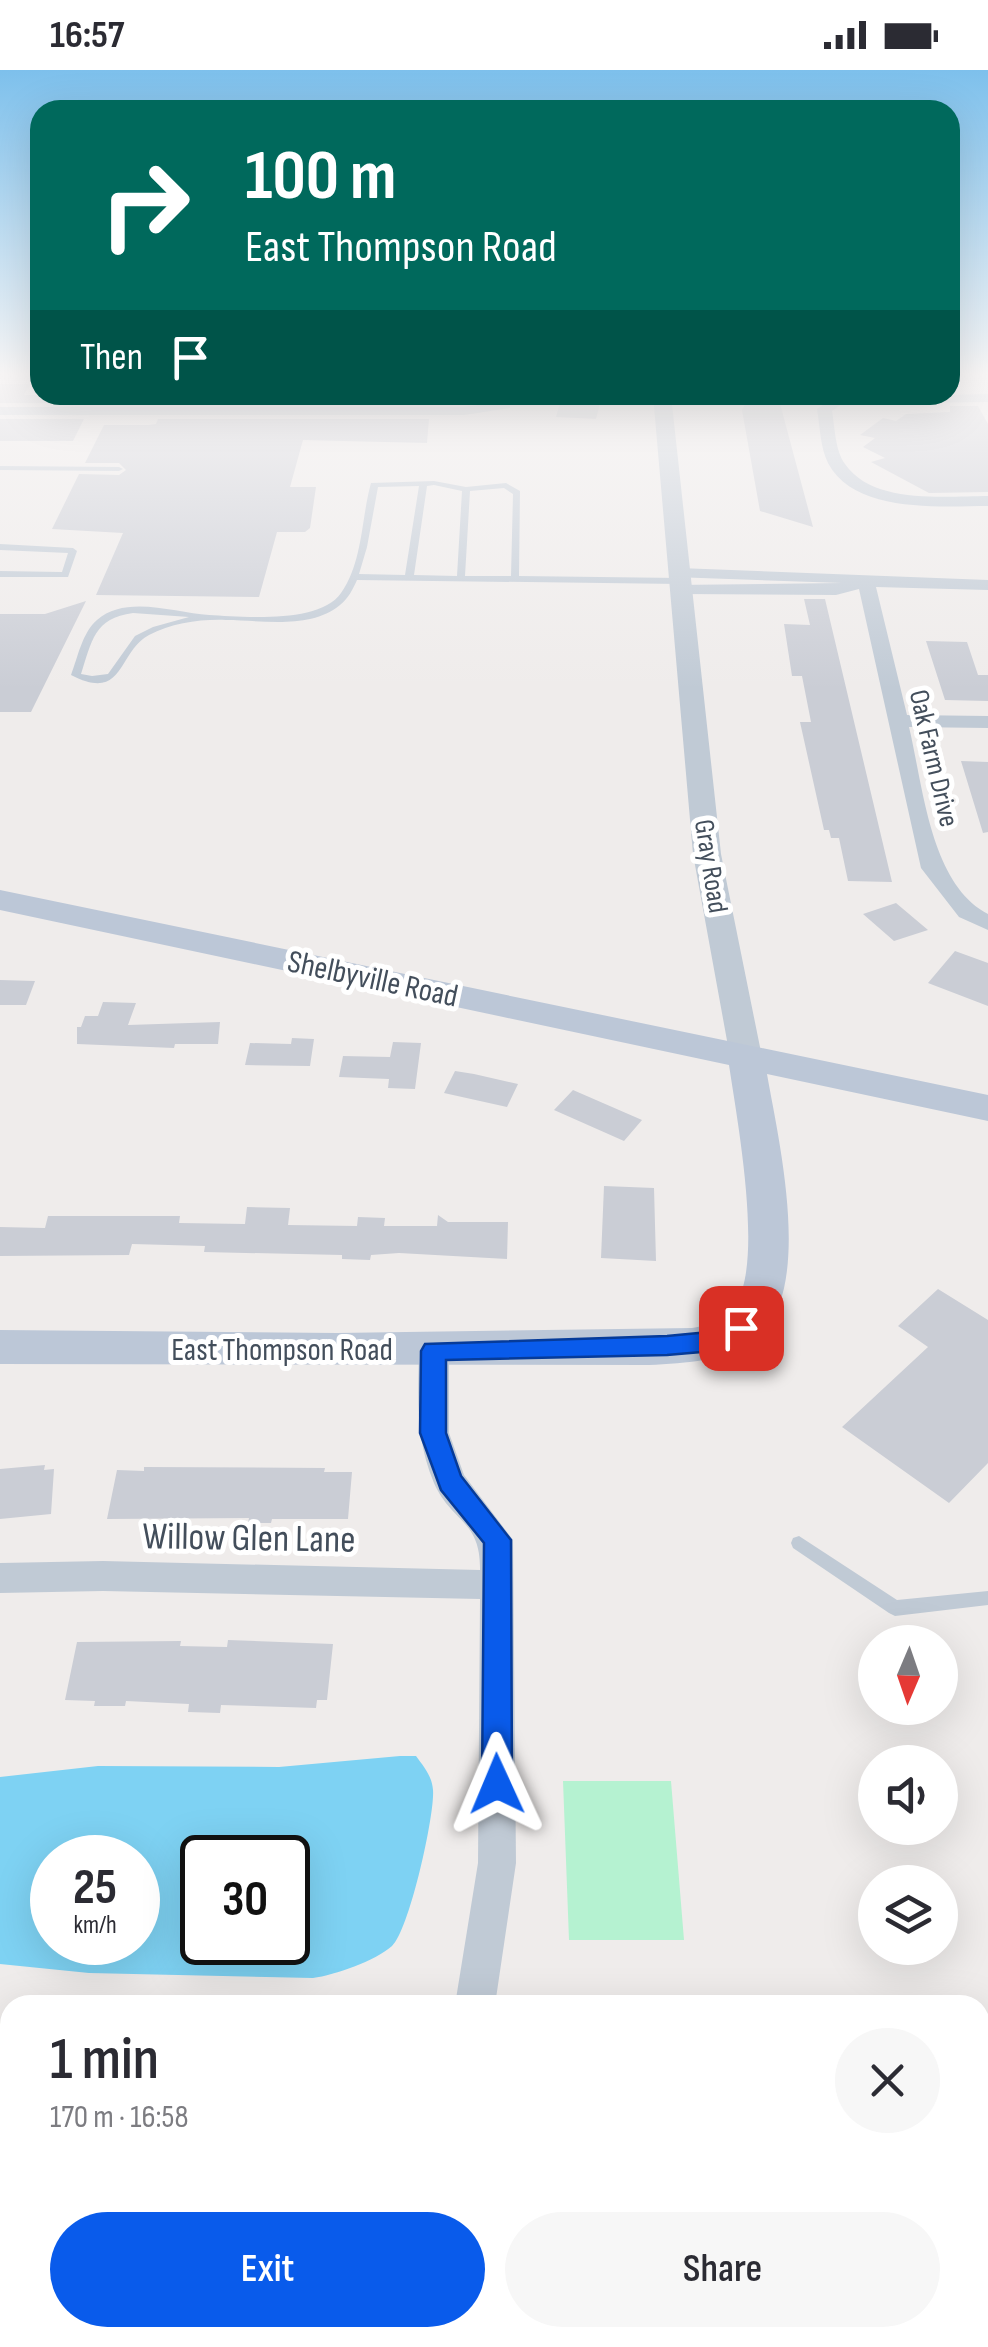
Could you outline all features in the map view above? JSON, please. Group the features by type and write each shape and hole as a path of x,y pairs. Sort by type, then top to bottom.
{"main road":[{"name":"Shelbyville Road","path":"0,900 746,1057"},
{"path":"746,1057 988,1108"},
{"name":"Gray Road","path":"741,1328 764,1296 767,1274 765,1190 746,1057"},
{"name":"East Thompson Road","path":"0,1347 434,1351 667,1346 713,1341 741,1328"}],"street":[{"name":"Gray Road","path":"670,477 707,854 746,1057"},
{"path":"850,477 856,483 902,498 988,502"},
{"path":"680,581 836,590 866,582 988,585"},
{"name":"Oak Farm Drive","path":"866,582 932,868 967,912 988,922"},
{"path":"898,720 988,722"},
{"path":"434,1351 433,1433 450,1482 497,1540 498,1863 477,1995"},
{"name":"Willow Glen Lane","path":"0,1578 103,1576 496,1584"}],"lane":[{"path":"201,616 156,628 135,640 121,669 110,676 87,680 76,675 94,626 103,618 122,612 298,617 326,612 342,600 353,577 374,485 428,483 466,489 506,485 517,492 515,578"},
{"path":"409,577 428,483"},
{"path":"461,578 466,489"},
{"path":"0,547 72,551 65,574 0,574"},
{"path":"353,577 680,581"},
{"path":"799,1542 895,1608 988,1598"}],"green space":[{"path":"563,1781 671,1781 684,1940 569,1940"}],"water":[{"path":"416,1756 432,1785 433,1803 420,1872 399,1936 376,1957 313,1978 89,1973 0,1964 0,1777 98,1766 279,1767"}],"building":[{"path":"77,477 293,477 290,487 316,487 310,528 305,532 277,532 259,597 96,595 123,533 52,529"},
{"path":"754,477 800,477 813,527 760,511"},
{"path":"900,477 988,477 988,492 929,493"},
{"path":"804,599 825,599 892,882 848,881 839,838 831,838 829,830 824,830 800,722 811,722 802,676 792,676 784,624 810,625"},
{"path":"86,601 31,712 0,712 0,614 45,614"},
{"path":"926,641 967,642 978,675 988,675 988,701 945,700"},
{"path":"961,761 988,762 988,832 983,833"},
{"path":"896,903 928,930 894,941 863,914"},
{"path":"955,951 988,963 988,1006 928,983"},
{"path":"0,980 35,981 26,1005 0,1005"},
{"path":"103,1002 136,1003 128,1025 220,1022 218,1044 175,1044 174,1048 77,1044 77,1027 81,1027 85,1016 98,1016"},
{"path":"292,1038 314,1039 310,1066 245,1065 250,1043 291,1044"},
{"path":"393,1042 421,1043 415,1089 388,1088 389,1079 339,1077 343,1056 390,1057"},
{"path":"455,1071 518,1084 507,1107 444,1093"},
{"path":"573,1090 642,1120 624,1141 554,1110"},
{"path":"604,1186 654,1188 656,1261 601,1258"},
{"path":"247,1207 290,1208 288,1225 357,1226 358,1217 385,1218 384,1226 437,1226 438,1215 448,1222 508,1222 507,1259 399,1253 371,1255 370,1260 342,1259 342,1255 204,1252 205,1246 132,1244 129,1255 0,1256 0,1227 45,1228 48,1216 180,1216 179,1223 245,1224"},
{"path":"938,1289 988,1320 988,1463 949,1503 842,1427 928,1347 898,1326"},
{"path":"45,1465 44,1470 54,1469 51,1514 0,1519 0,1469"},
{"path":"144,1467 325,1468 324,1472 352,1472 348,1519 272,1519 271,1523 248,1523 249,1518 107,1519 117,1470 144,1471"},
{"path":"228,1640 333,1644 327,1700 317,1700 316,1708 221,1705 220,1713 188,1712 189,1704 126,1701 125,1706 94,1706 95,1701 65,1700 77,1642 181,1641 180,1646 227,1647"}],"route":[{"path":"497,1784 497,1540 450,1482 433,1433 434,1351 667,1346 713,1341 741,1328"}]}
